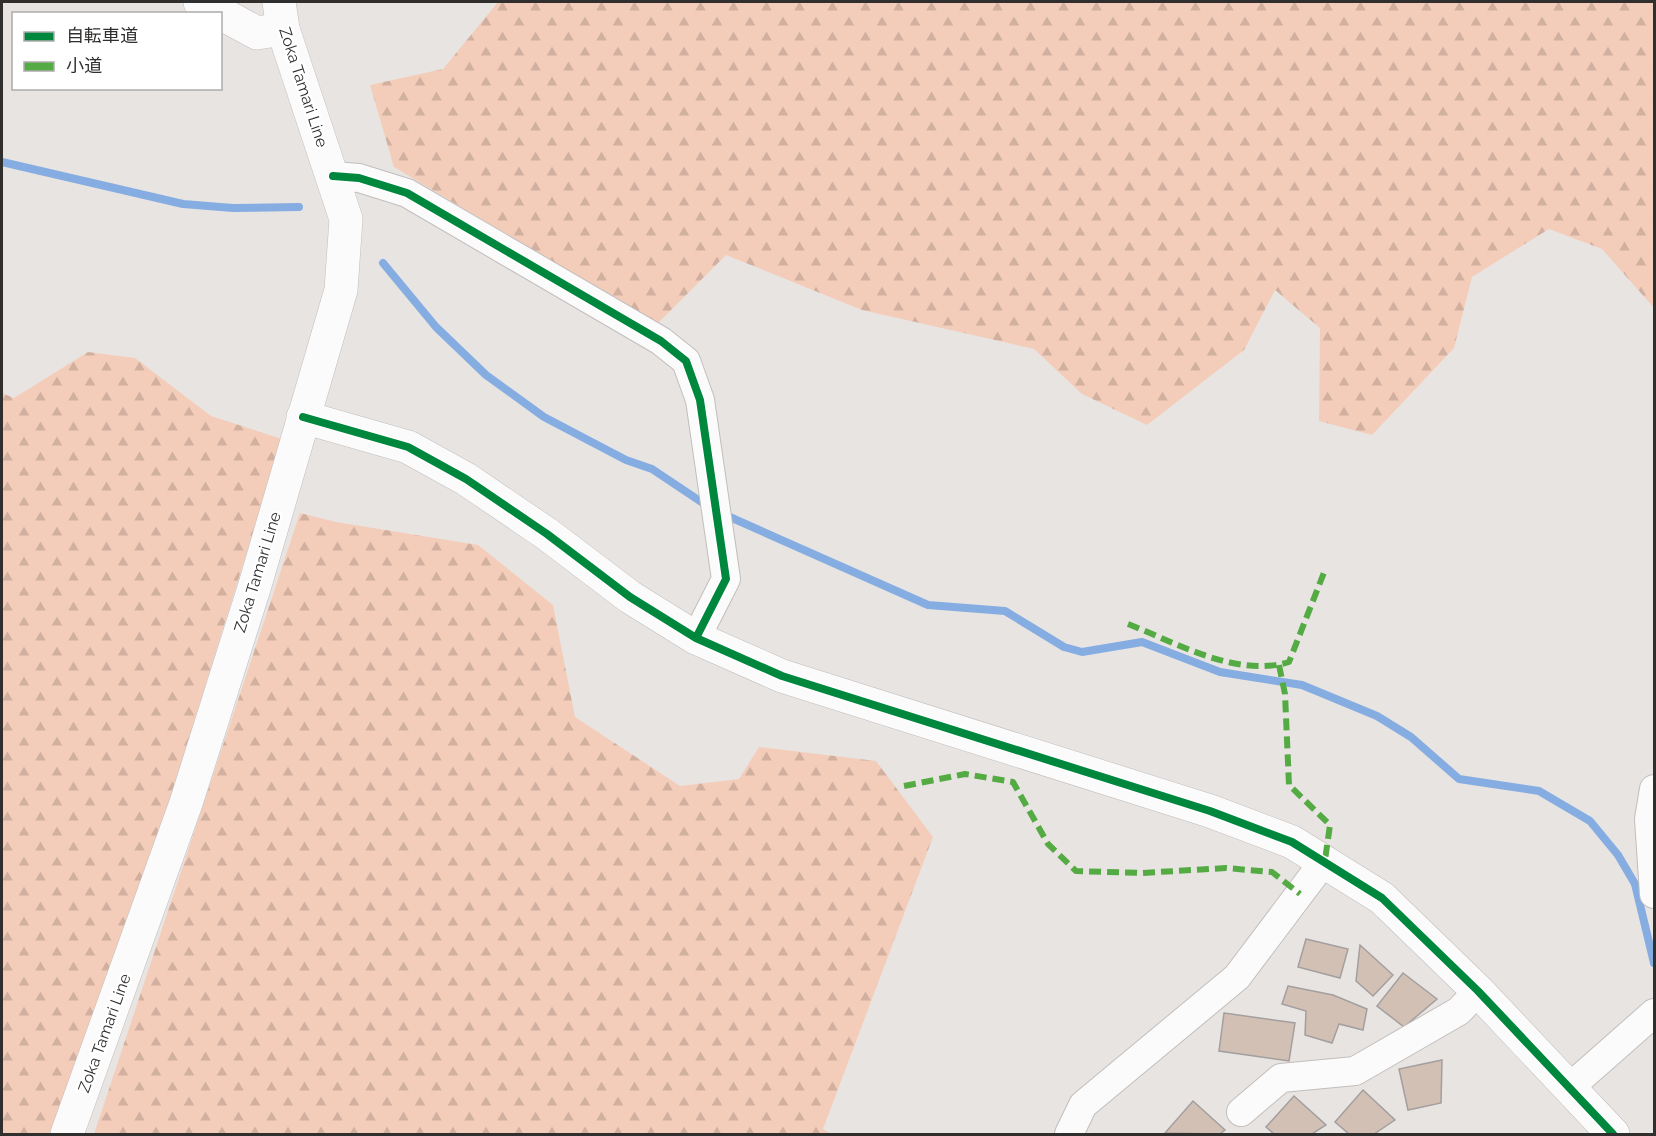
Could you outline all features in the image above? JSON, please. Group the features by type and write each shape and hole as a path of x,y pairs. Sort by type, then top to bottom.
{"street":[{"path":"200,2 218,12"},
{"path":"222,14 257,33 281,15"},
{"name":"Zoka Tamari Line","path":"67,1134 186,803 255,585 341,290 346,219 281,15"},
{"path":"333,176 359,178 407,194 662,341 686,361 700,400 726,579 696,638"},
{"path":"303,417 408,447 466,479 548,534 630,597 696,638 782,676 1210,811 1292,842 1325,860 1382,898 1478,992 1613,1134"},
{"path":"1654,789 1649,819 1654,894"},
{"path":"1069,1134 1083,1106 1237,978 1325,860"},
{"path":"1242,1112 1281,1078 1355,1071 1459,1011 1478,992"},
{"path":"1569,1088 1654,1013"}],"green space":[{"path":"498,2 1654,2 1654,308 1602,249 1549,229 1472,277 1454,348 1372,435 1319,421 1320,328 1275,290 1244,350 1147,425 1082,394 1034,349 862,310 726,255 657,324 394,167 370,85 443,69"},
{"path":"88,352 135,358 211,416 282,439 169,802 52,1134 2,1134 2,393 14,398"},
{"path":"300,513 336,522 478,545 553,605 575,717 680,786 739,779 759,747 876,761 933,837 823,1129 831,1134 94,1134"}],"building":[{"path":"1306,939 1348,949 1340,978 1298,967"},
{"path":"1360,945 1393,975 1373,996 1356,981"},
{"path":"1403,973 1437,999 1404,1027 1377,1006"},
{"path":"1288,986 1333,995 1367,1009 1363,1030 1339,1024 1332,1043 1305,1035 1306,1011 1282,1004"},
{"path":"1224,1013 1295,1023 1289,1061 1219,1051"},
{"path":"1442,1060 1441,1103 1408,1110 1399,1069"},
{"path":"1363,1090 1395,1120 1374,1134 1349,1134 1335,1122"},
{"path":"1294,1096 1326,1125 1312,1134 1274,1134 1266,1127"},
{"path":"1193,1101 1225,1130 1220,1134 1165,1133"}],"waterway":[{"path":"2,162 183,204 233,208 299,207"},
{"path":"383,263 436,327 486,375 544,417 626,460 652,469 709,507"},
{"path":"723,514 928,605 1005,611 1064,647 1082,652 1142,642 1220,672 1302,685 1377,716 1411,737 1459,779 1539,791 1590,821 1618,855 1635,884 1654,963"}],"marked path":[{"path":"1128,624 1186,649 1228,662 1269,666 1289,662 1325,570"},
{"path":"1279,665 1285,694 1289,785 1330,825 1325,860"},
{"path":"904,786 965,774 1013,782 1048,844 1076,871 1142,873 1226,868 1272,872 1300,894"}],"cycle path":[{"path":"333,176 359,178 407,193 661,341 686,361 700,400 726,579 696,638"},
{"path":"303,417 408,447 466,479 547,534 630,597 696,638 782,676 1210,811 1292,842 1382,898 1478,991 1613,1134"}]}
